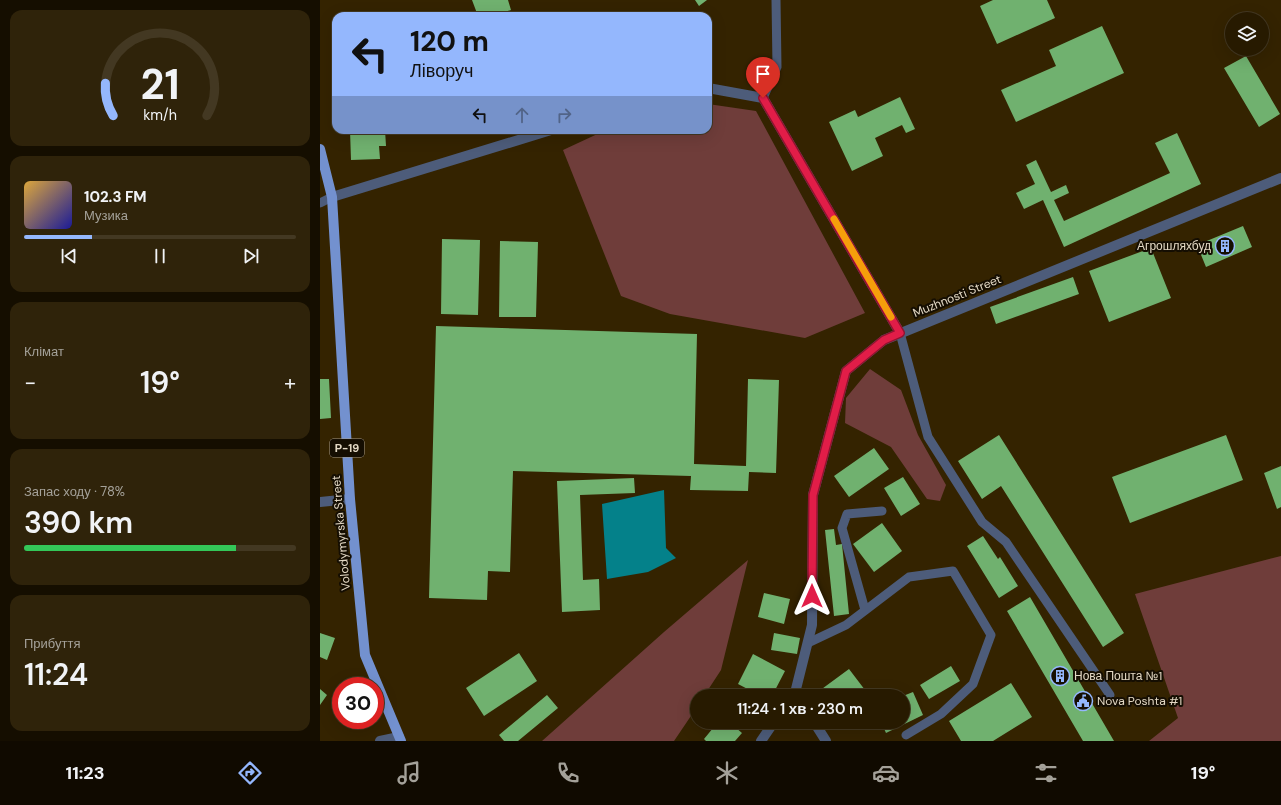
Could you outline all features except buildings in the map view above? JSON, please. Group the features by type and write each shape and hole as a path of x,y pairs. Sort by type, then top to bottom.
{"main road":[{"name":"Volodymyrska Street","path":"320,149 332,197 350,499 365,655 400,739"}],"street":[{"path":"712,89 763,98 900,333"},
{"path":"332,197 538,134"},
{"name":"Muzhnosti Street","path":"796,689 812,625 813,495 846,371 884,340 1281,178"},
{"path":"320,502 350,499"},
{"path":"761,741 769,729"},
{"path":"818,729 826,741"},
{"path":"380,741 400,739"}],"lane":[{"path":"763,98 777,67 776,0"},
{"path":"320,203 332,197"},
{"path":"900,333 928,437 982,522 1006,542 1110,695"},
{"path":"866,610 842,528 847,514 882,511"},
{"path":"808,643 846,626 909,577 953,571 992,635 973,684 941,714 906,735"}],"shaded area":[{"path":"712,105 756,111 865,313 805,338 670,314 621,296 563,150 597,134 712,134"},
{"path":"870,369 901,390 918,435 946,485 940,501 927,499 891,447 845,423 846,398"},
{"path":"1281,556 1281,741 1149,741 1178,718 1135,594"},
{"path":"748,560 721,670 709,689 690,689 690,717 674,741 542,741 664,632"}],"water":[{"path":"664,490 666,548 676,558 648,572 607,579 602,504"}],"slow traffic":[{"path":"834,219 891,317"}],"place":[{"name":"Агрошляхбуд","path":"1225,246"},
{"name":"Нова Пошта №1","path":"1060,676"},
{"name":"Nova Poshta #1","path":"1083,701"}],"route":[{"path":"763,98 900,333 884,340 846,371 813,495 812,596"}]}
